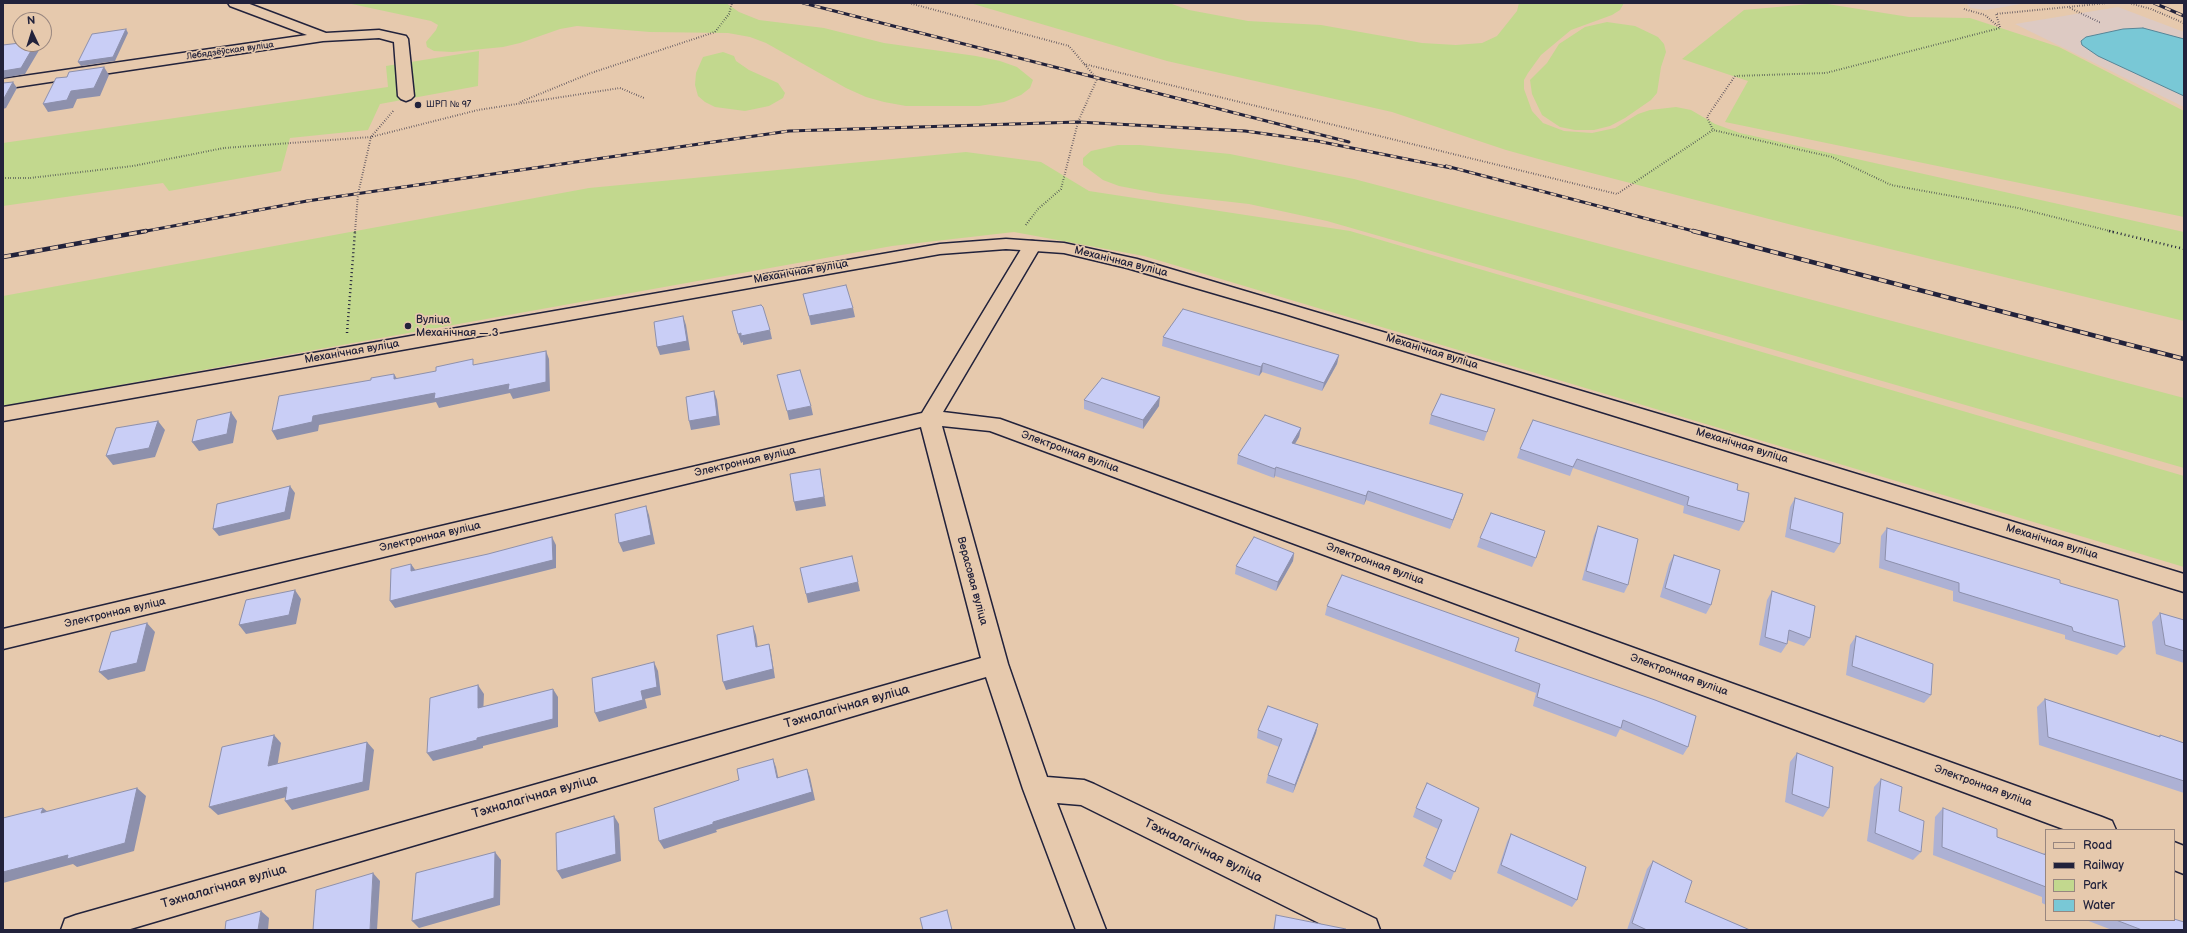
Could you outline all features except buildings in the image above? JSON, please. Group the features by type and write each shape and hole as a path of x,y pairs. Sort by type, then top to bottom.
{"street":[{"path":"235,3 323,37"},
{"name":"Лебядзёўская вуліца","path":"3,84 323,37 379,34 401,39 406,96"},
{"name":"Механічная вуліца","path":"3,414 940,249 1006,244 1064,248 1099,254 1145,267 1708,436 2184,583"},
{"path":"929,418 1032,246"},
{"name":"Электронная вуліца","path":"3,639 929,418 992,424 2099,829"},
{"name":"Верасовая вуліца","path":"929,418 995,664 1037,788 1091,930"},
{"name":"Тэхналагічная вуліца","path":"76,930 995,664"},
{"name":"Тэхналагічная вуліца","path":"1037,788 1084,793 1365,930"}],"path":[{"path":"516,104 591,73 715,32 729,14 732,3"},
{"path":"909,3 1069,46 1097,79 1078,122 1061,190 1038,209 1025,226 1032,246"},
{"path":"2000,28 1996,14 2070,8 2106,3"},
{"path":"2129,3 2151,9 2184,23"},
{"path":"2070,8 2101,23"},
{"path":"1964,9 1985,15 2000,28"},
{"path":"1713,130 1707,117 1735,76 1826,73 2000,28"},
{"path":"1084,64 1617,194 1713,130 1832,157 1891,185 2018,208 2184,249"},
{"path":"3,178 30,178 133,166 224,148 371,137 478,110 620,88 644,98"},
{"path":"346,353 358,194 371,137 406,96"}],"shaded area":[{"path":"1966,3 2027,3 1985,10 1971,8"},
{"path":"2118,7 2184,32 2184,107 2015,24"}],"green space":[{"path":"347,3 726,3 739,12 759,20 824,28 884,43 976,56 1000,61 1017,67 1033,80 1030,88 1021,95 1004,102 979,106 906,106 866,97 846,88 766,43 750,37 728,33 650,32 577,26 560,29 520,43 503,47 452,52 434,51 427,47 426,42 436,30 438,25 431,21"},
{"path":"970,3 1169,3 1189,10 1248,21 1321,25 1422,43 1456,45 1482,43 1497,36 1517,11 1519,3 1624,3 1620,10 1612,15 1571,30 1541,55 1528,73 1524,80 1524,89 1532,111 1543,123 1564,131 1592,133 1615,128 1638,114 1650,110 1676,107 1691,110 1715,124 1740,133 2184,232 2184,321 1796,226 1553,163 1506,150 1392,112 1167,61"},
{"path":"1821,3 1909,17 1970,18 2059,47 2184,111 2184,217 1725,122 1748,81 1682,59 1744,10"},
{"path":"1607,22 1635,26 1658,37 1664,44 1666,52 1661,67 1657,93 1651,100 1625,118 1610,126 1594,130 1575,130 1560,127 1542,115 1532,94 1530,80 1547,63 1559,44 1585,27"},
{"path":"479,51 478,86 380,104 368,130 290,138 281,171 169,191 163,183 3,206 3,143 388,87 386,66"},
{"path":"723,52 734,56 736,61 749,70 778,83 785,93 783,98 769,106 745,111 715,107 705,102 698,96 695,85 696,73 703,57"},
{"path":"1118,145 1140,145 1230,154 1354,179 2184,398 2184,468 1327,221 1249,204 1161,194 1119,186 1103,180 1083,165 1083,158 1091,151"},
{"path":"966,152 1041,162 1089,191 1350,231 2184,476 2184,567 1144,256 1014,232 892,246 3,406 3,296 589,188"}],"water":[{"path":"2143,28 2184,39 2184,96 2098,56 2082,45 2081,41 2086,37 2123,29"}],"railway":[{"path":"803,3 1349,142"},
{"path":"2154,3 2184,16"},
{"path":"141,232 307,201 789,131 1078,122 1245,131 1317,141 1451,168"},
{"path":"1446,166 1697,232"},
{"path":"3,257 146,231"},
{"path":"1693,231 2184,359"}],"place":[{"name":"ШРП № 97","path":"418,105"},
{"name":"Вуліца Механічная — 3","path":"408,326"}]}
